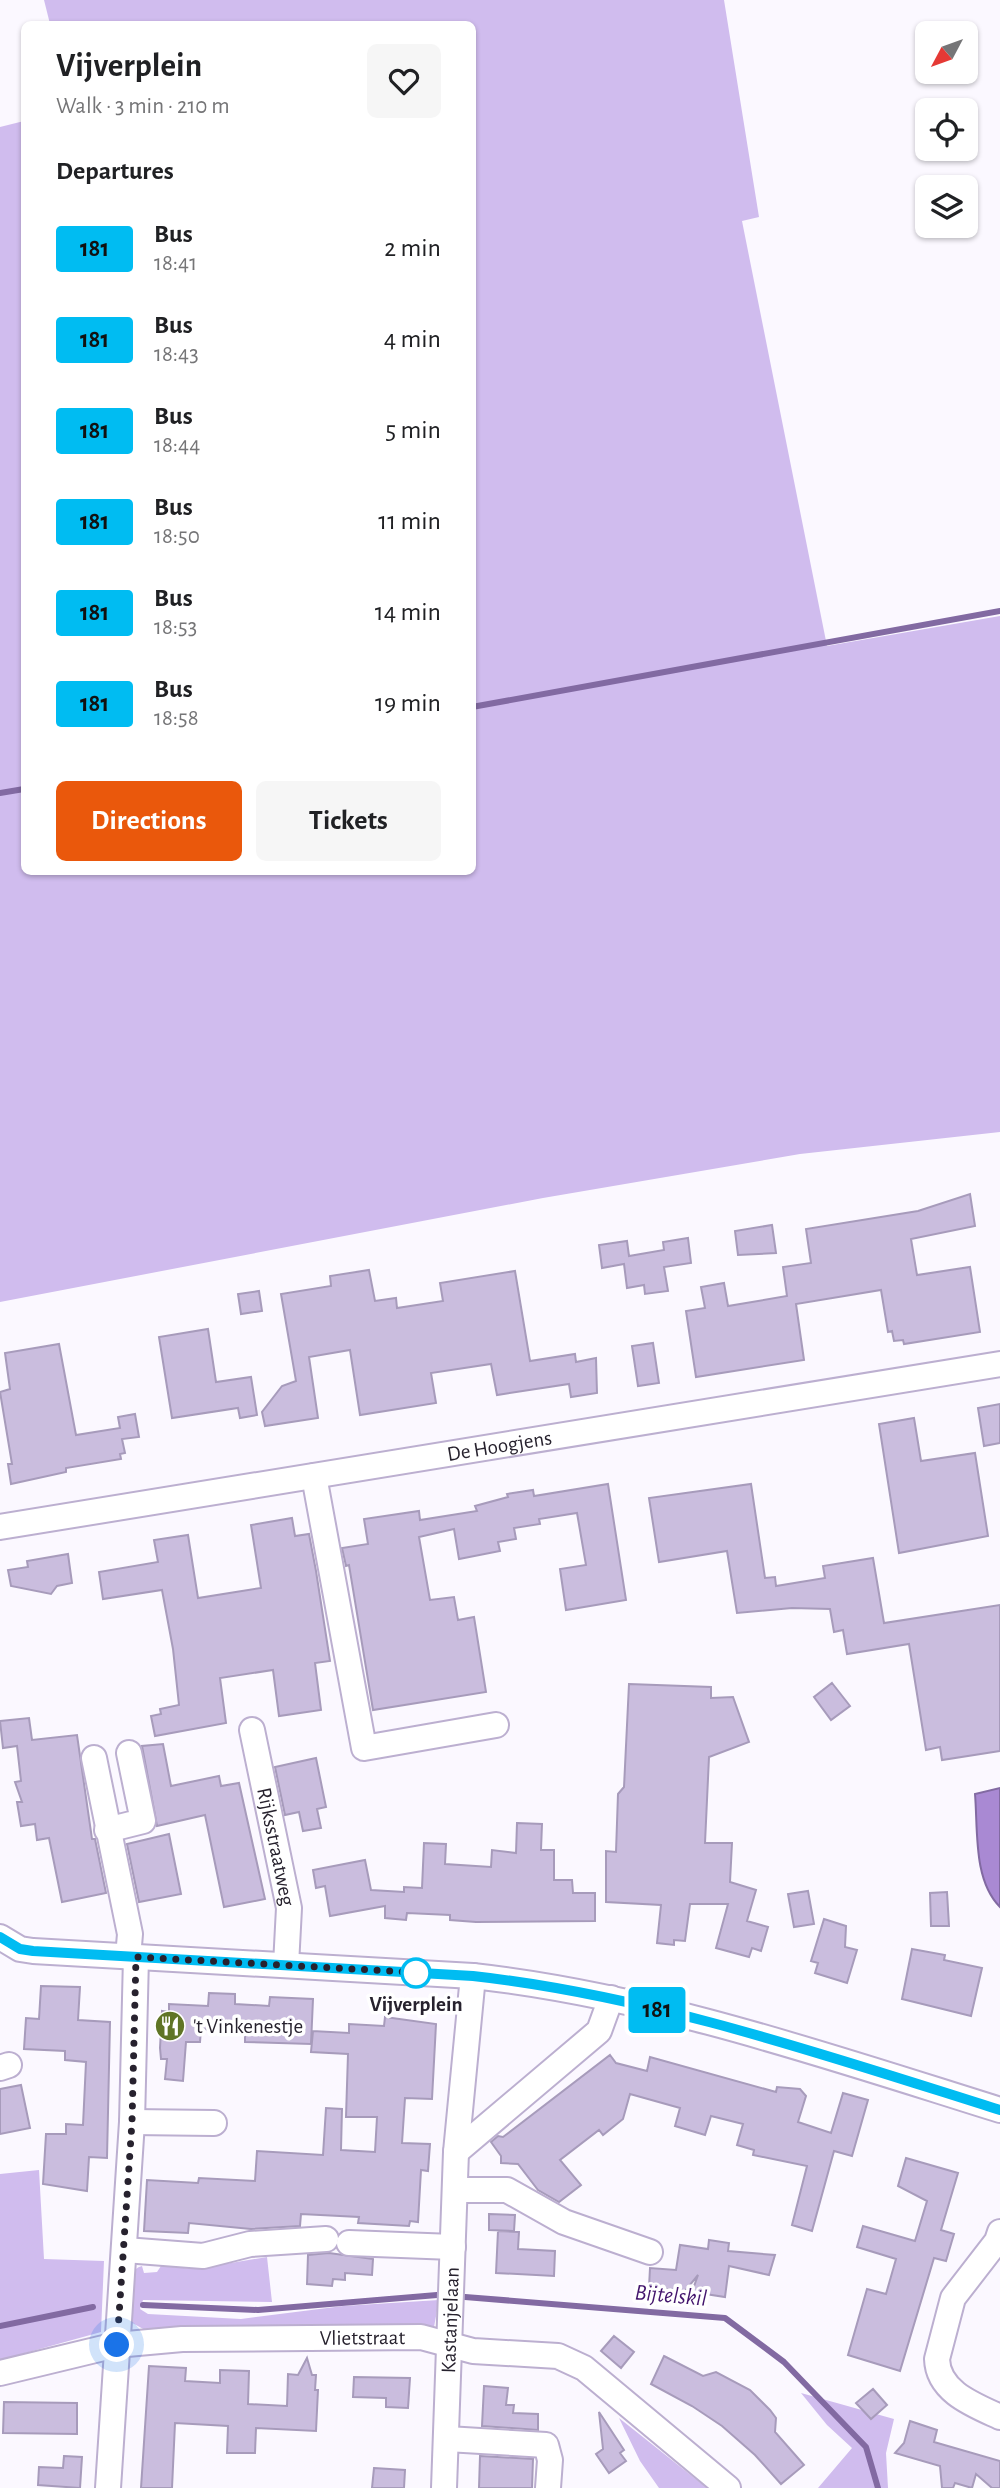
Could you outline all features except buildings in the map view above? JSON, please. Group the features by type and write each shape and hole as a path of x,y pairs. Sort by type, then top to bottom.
{"street":[{"name":"De Hoogjens","path":"0,1527 1000,1364"},
{"path":"314,1476 364,1748 496,1725"},
{"name":"Rijksstraatweg","path":"252,1730 289,1908 286,1965"},
{"path":"107,1830 143,1821 128,1754"},
{"path":"94,1758 130,1934 132,1957 132,2122 108,2488"},
{"path":"0,1937 20,1949 33,1951 473,1976 530,1983 611,1998 756,2034 1000,2110"},
{"path":"456,2152 473,1976"},
{"path":"456,2152 599,2031 611,1998"},
{"path":"132,2122 214,2123"},
{"name":"Kastanjelaan","path":"444,2488 456,2152"},
{"path":"456,2190 507,2190 564,2222 650,2252"},
{"path":"1000,2232 997,2241 953,2298 936,2358 937,2368 947,2387 1000,2417"},
{"path":"125,2250 203,2256 250,2244 338,2241 453,2246"},
{"name":"Vlietstraat","path":"0,2372 117,2345 182,2339 421,2337 473,2351 558,2356 584,2368 728,2488"},
{"path":"447,2439 546,2445 550,2460 548,2488"}],"shaded area":[{"path":"44,0 724,0 759,217 742,221 827,646 1000,616 1000,1132 800,1154 543,1198 0,1302 0,127 21,122 21,875 476,875 476,21 49,21"},
{"path":"1000,1788 1000,1907 991,1896 981,1869 975,1794"},
{"path":"39,2170 44,2259 104,2261 101,2332 0,2360 0,2174"},
{"path":"267,2257 272,2302 143,2300 140,2309 148,2314 241,2319 343,2306 439,2300 434,2327 145,2330 129,2321 129,2281 135,2269 142,2266 144,2273 157,2272 161,2266 195,2269"},
{"path":"801,2393 894,2419 886,2453 888,2488 818,2488 852,2448 827,2425"},
{"path":"619,2418 707,2488 659,2488 640,2461"}],"waterway":[{"path":"476,706 1000,611"},
{"path":"0,793 21,790"},
{"name":"Bijtelskil","path":"143,2305 258,2310 437,2295"},
{"name":"Bijtelskil","path":"465,2297 725,2318 784,2362 866,2447 878,2488"},
{"name":"Bijtelskil","path":"0,2326 93,2307"}],"bus line":[{"name":"181","path":"0,1937 20,1949 33,1951 473,1976 530,1983 611,1998 756,2034 1000,2110"}],"place":[{"name":"Vijverplein","path":"416,1973"},
{"name":"'t Vinkenestje","path":"170,2026"}],"route":[{"path":"117,2345 132,2122 136,1957 426,1973 416,1973"}]}
